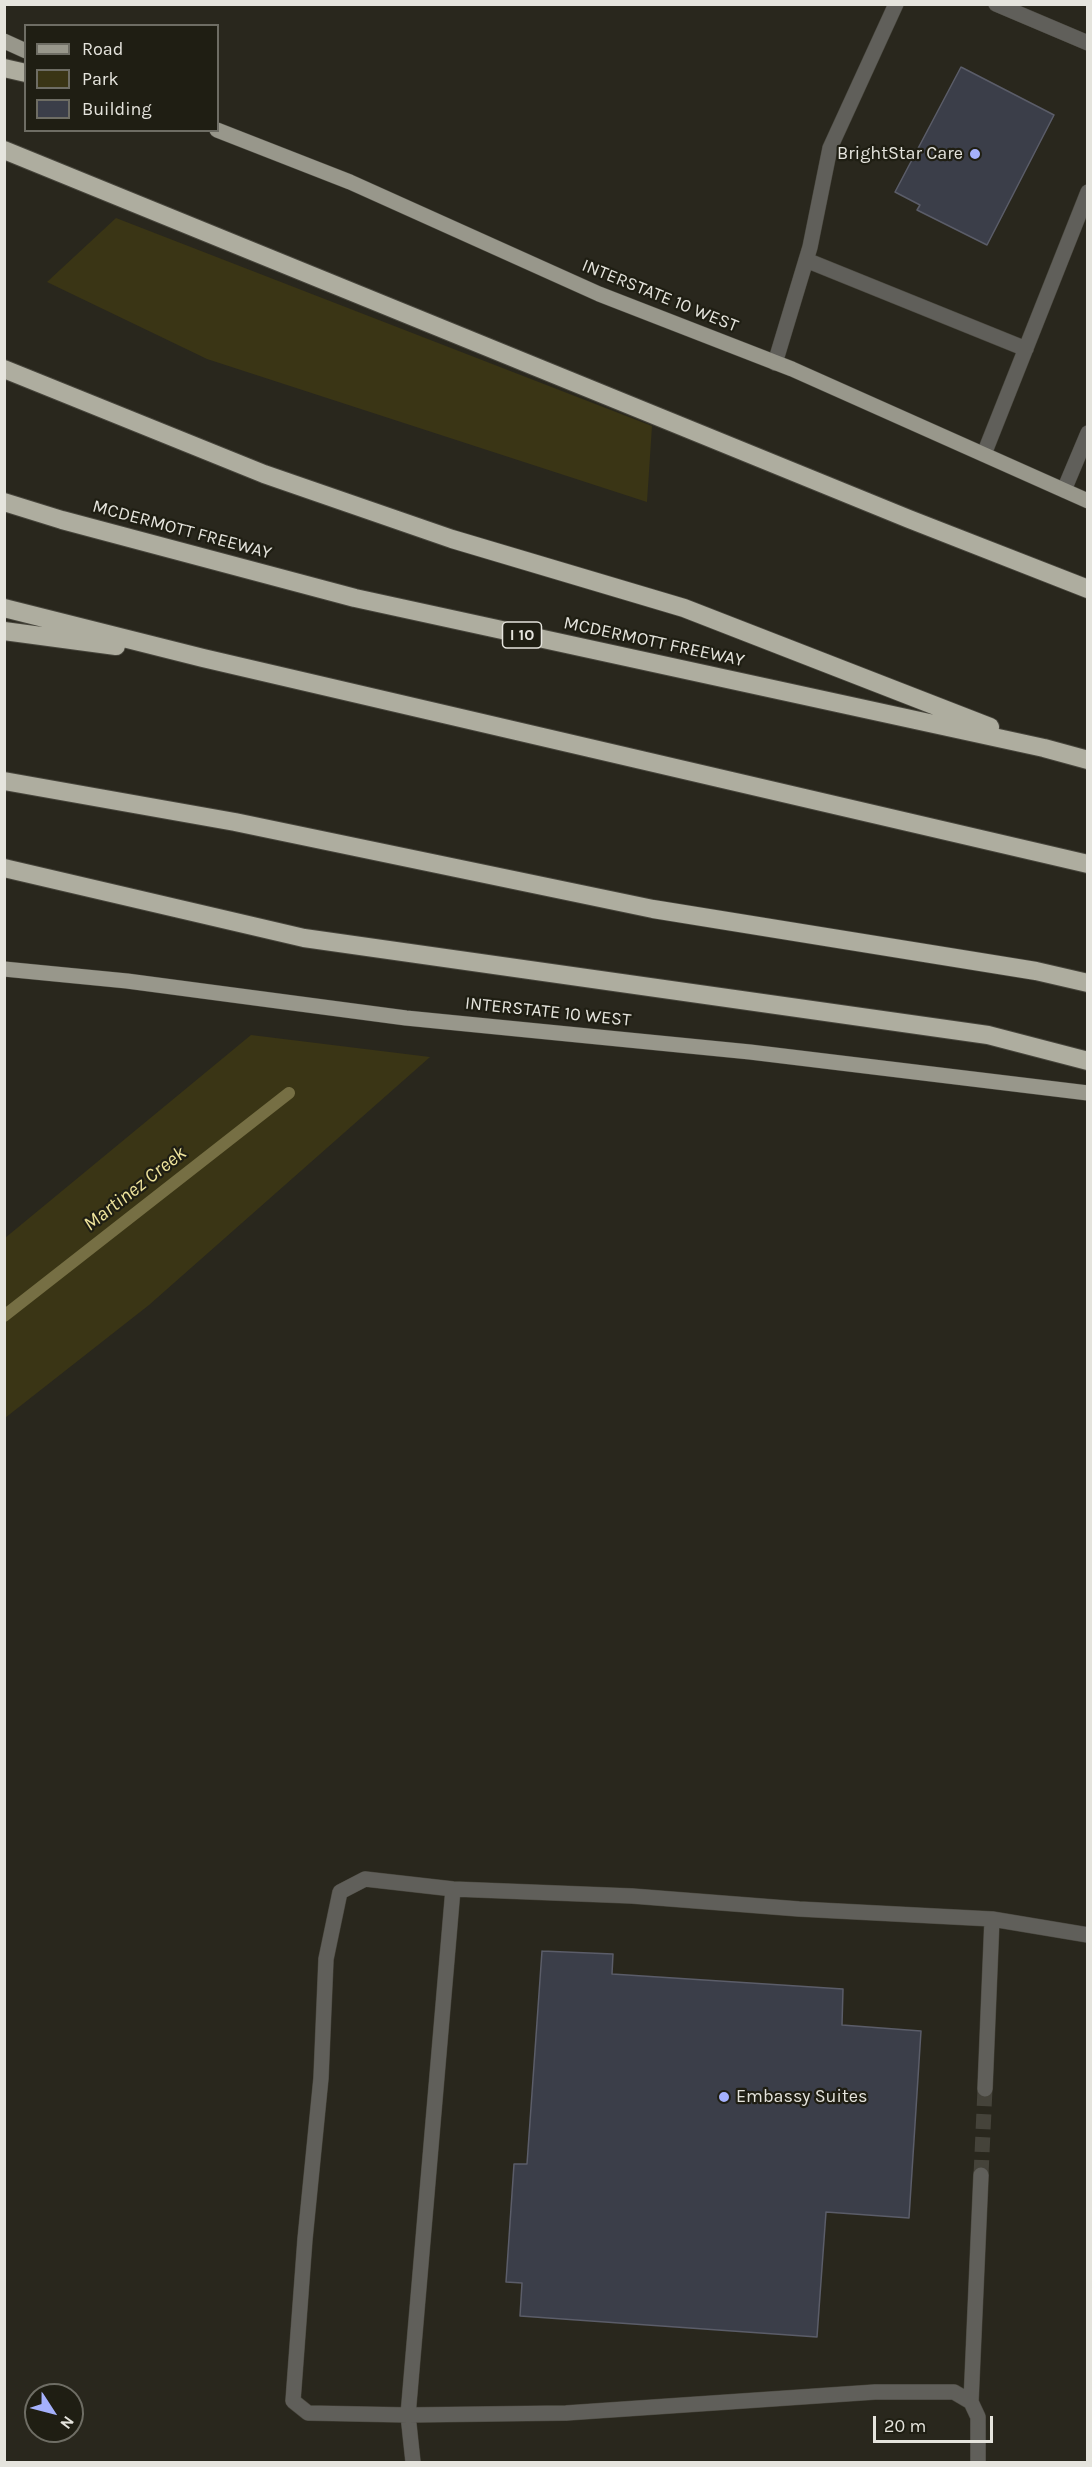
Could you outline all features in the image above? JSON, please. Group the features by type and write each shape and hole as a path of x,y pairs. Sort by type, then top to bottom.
{"highway":[{"path":"4,68 24,73"},
{"path":"4,150 909,519 1088,589"},
{"path":"4,369 264,474 452,538 684,608 1044,748"},
{"name":"MCDERMOTT FREEWAY","path":"4,502 62,520 355,598 1044,748 1088,760"},
{"path":"4,608 202,658 1088,864"},
{"path":"4,631 202,658"},
{"path":"8,781 235,822 653,909 1036,971 1088,983"},
{"path":"4,868 304,938 988,1035 1088,1061"}],"main road":[{"path":"4,41 24,50"},
{"name":"INTERSTATE 10 WEST","path":"219,131 350,182 599,294 775,363 1088,501"},
{"name":"INTERSTATE 10 WEST","path":"4,969 127,981 406,1018 750,1052 1088,1093"}],"lane":[{"path":"775,363 806,260 830,148 896,4"},
{"path":"996,4 1088,43"},
{"path":"984,454 1088,192"},
{"path":"806,260 1026,349"},
{"path":"1064,490 1088,433"},
{"path":"970,2402 954,2392 875,2392 566,2413 408,2415 308,2413 293,2401 305,2239 321,2078 326,1959 340,1892 364,1879 453,1889 632,1896 799,1909 992,1919 1088,1935"},
{"path":"413,2463 408,2415 453,1889"},
{"path":"985,2088 992,1919"},
{"path":"978,2463 978,2418 970,2402 981,2175"}],"green space":[{"path":"116,218 652,426 647,502 207,359 47,282"},
{"path":"251,1035 430,1057 149,1305 5,1418 5,1238"}],"building":[{"name":"BrightStar Care","path":"961,67 1054,115 987,245 917,210 920,205 895,192"},
{"name":"Embassy Suites","path":"542,1951 613,1954 612,1974 843,1989 842,2025 921,2031 909,2218 826,2212 817,2337 520,2316 522,2283 506,2282 514,2164 527,2164"}],"waterway":[{"name":"Martinez Creek","path":"4,1316 289,1093"}],"tunnel":[{"path":"981,2175 985,2089"}],"place":[{"name":"BrightStar Care","path":"975,154"},
{"name":"Embassy Suites","path":"724,2097"}]}
